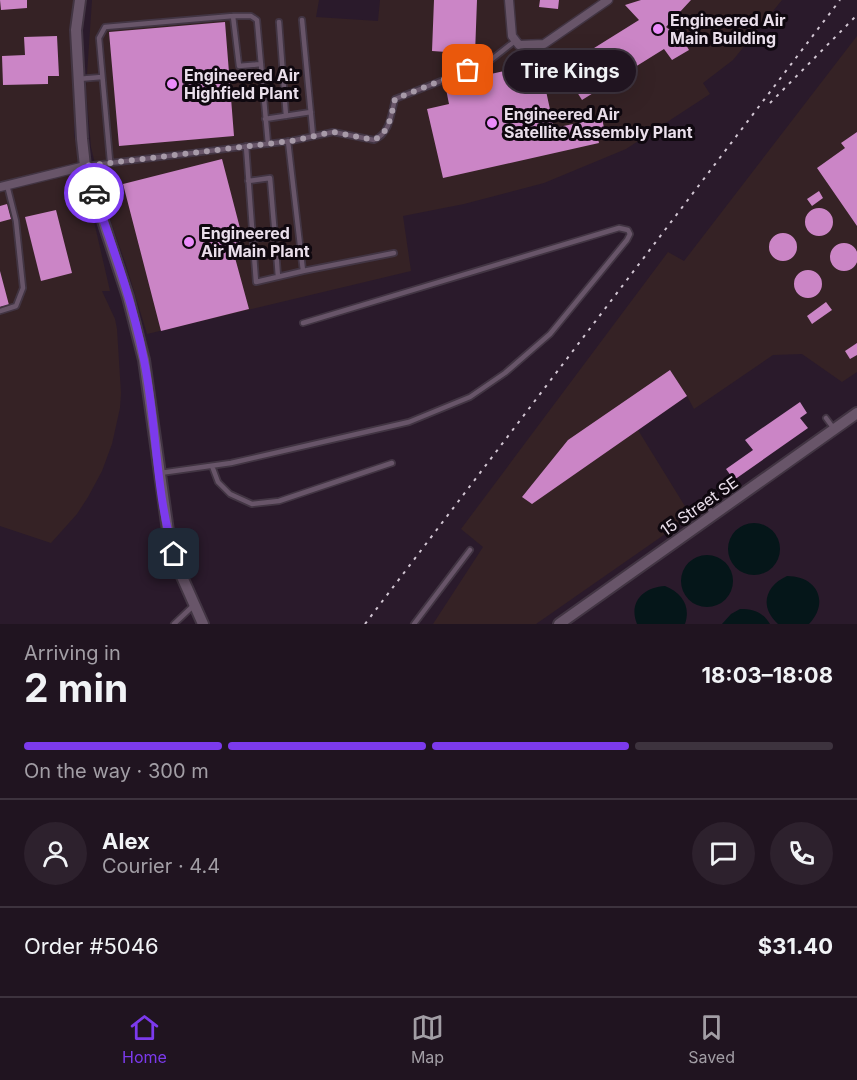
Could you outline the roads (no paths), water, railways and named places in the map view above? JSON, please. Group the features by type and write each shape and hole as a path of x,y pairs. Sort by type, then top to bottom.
{"street":[{"path":"80,0 76,30 85,166 128,297 144,360 169,538 178,570 203,624"},
{"path":"509,0 512,36 519,45 544,44 608,0"},
{"path":"4,186 85,166"},
{"name":"15 Street SE","path":"559,624 857,413"}],"lane":[{"path":"233,16 239,66 261,64"},
{"path":"110,161 99,38 105,27 233,16 251,16 257,20 268,144"},
{"path":"302,20 313,136"},
{"path":"279,22 286,116"},
{"path":"85,166 110,161 268,144 333,132 377,138 387,128 395,99 487,63 515,41"},
{"path":"78,79 102,77"},
{"path":"266,119 311,112"},
{"path":"288,141 303,271"},
{"path":"246,146 256,282 394,253"},
{"path":"248,181 270,178 278,277"},
{"path":"0,311 16,306 23,288 16,221 4,186"},
{"path":"160,474 212,466 409,422 470,397 505,373 550,334 630,234 628,230 619,228 303,323"},
{"path":"252,239 275,237"},
{"path":"826,417 834,429"},
{"path":"212,466 218,482 230,494 252,504 279,501 392,463"},
{"path":"705,503 714,515"},
{"path":"414,624 470,550"},
{"path":"174,624 194,606"}],"railway":[{"path":"365,624 840,0"},
{"path":"770,103 857,15"}],"place":[{"name":"Engineered Air Main Building","path":"658,29"},
{"name":"Tire Kings","path":"468,70"},
{"name":"Engineered Air Highfield Plant","path":"172,84"},
{"name":"Engineered Air Satellite Assembly Plant","path":"492,123"},
{"name":"Engineered Air Main Plant","path":"189,242"}]}
